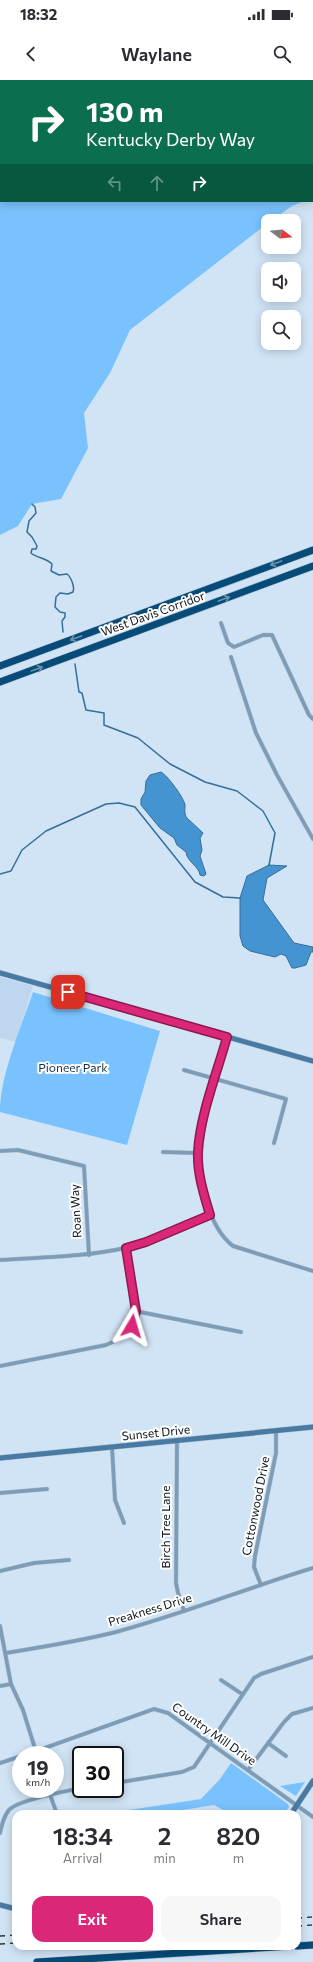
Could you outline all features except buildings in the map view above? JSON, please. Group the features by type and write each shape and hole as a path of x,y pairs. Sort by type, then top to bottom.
{"highway":[{"name":"West Davis Corridor","path":"0,666 313,550"},
{"name":"West Davis Corridor","path":"0,682 313,566"},
{"path":"301,1946 313,1945"},
{"path":"37,1962 228,1950"}],"street":[{"path":"221,623 228,643 234,647 263,635 272,635 309,716 313,718"},
{"path":"231,657 256,733 277,775 313,839"},
{"path":"0,972 313,1061"},
{"path":"227,1037 201,1129 198,1153 202,1190 210,1215 224,1238 233,1246 313,1271"},
{"path":"184,1070 286,1099 274,1143"},
{"name":"Roan Way","path":"0,1151 18,1150 84,1166 89,1255"},
{"path":"163,1152 198,1153"},
{"path":"0,1260 89,1255 126,1248 146,1242 210,1215"},
{"path":"0,1366 115,1342 124,1337 132,1326 136,1311 126,1248"},
{"path":"136,1311 241,1332"},
{"name":"Sunset Drive","path":"0,1458 313,1427"},
{"name":"Cottonwood Drive","path":"260,1585 254,1567 254,1556 276,1453 276,1430"},
{"name":"Birch Tree Lane","path":"177,1441 176,1583 184,1612"},
{"path":"112,1447 115,1500 124,1523"},
{"path":"0,1493 47,1489"},
{"path":"0,1571 34,1563 69,1560"},
{"name":"Preakness Drive","path":"6,1654 76,1641 184,1612 313,1568"},
{"path":"0,1627 11,1684 23,1710 34,1746"},
{"path":"124,1782 182,1772 194,1767 254,1678 261,1674 313,1657"},
{"path":"221,1680 242,1694"},
{"path":"0,1686 11,1684"},
{"path":"248,1770 284,1722 292,1714 313,1708"},
{"name":"Country Mill Drive","path":"55,1746 154,1709 168,1713 313,1817"},
{"path":"268,1743 286,1756"},
{"path":"0,1763 12,1759"},
{"path":"294,1810 313,1781"},
{"path":"0,1834 4,1818 10,1808 37,1798"},
{"path":"52,1798 56,1810"},
{"path":"0,1904 12,1908"}],"shaded area":[{"path":"161,772 171,782 182,797 187,818 203,833 200,838 202,850 200,856 206,874 204,876 200,875 198,869 188,859 186,852 177,845 174,838 160,828 141,805 141,799 145,792 146,781 150,775"},
{"path":"269,865 287,866 267,878 263,900 294,943 313,947 313,952 311,952 306,965 292,968 286,956 281,954 275,957 250,951 243,946 240,936 240,898 247,876"},
{"path":"0,977 33,986 16,1042 0,1038"}],"green space":[{"path":"0,202 302,202 292,206 281,214 261,214 261,228 130,330 110,373 84,413 88,448 61,499 32,504 18,526 0,535"},
{"name":"Pioneer Park","path":"33,992 160,1031 127,1145 0,1112 3,1083 7,1067"},
{"path":"231,1763 288,1804 289,1807 287,1810 223,1810 214,1805 182,1810 129,1810 201,1799 220,1779"},
{"path":"305,1782 296,1796 280,1786"}],"waterway":[{"path":"32,504 35,507 36,513 29,521 27,532 37,546 36,549 32,549 31,553 47,560 52,564 51,571 59,575 67,574 73,585 73,592 68,594 60,593 56,597 55,607 60,612 65,613 65,617 62,621 63,632"},
{"path":"75,664 79,692 82,693 86,710 104,713 104,725 138,738 170,764 205,782 237,791 263,811 275,833 269,865"},
{"path":"0,874 11,871 22,850 46,831 106,804 119,803 135,807 195,882 223,897 240,898"}],"railway":[{"path":"301,1918 313,1917"},
{"path":"301,1926 313,1925"},
{"path":"0,1936 12,1935"},
{"path":"0,1944 12,1943"}],"route":[{"path":"68,992 227,1037 201,1129 198,1153 202,1190 210,1215 146,1242 126,1248 136,1311 132,1326"}]}
